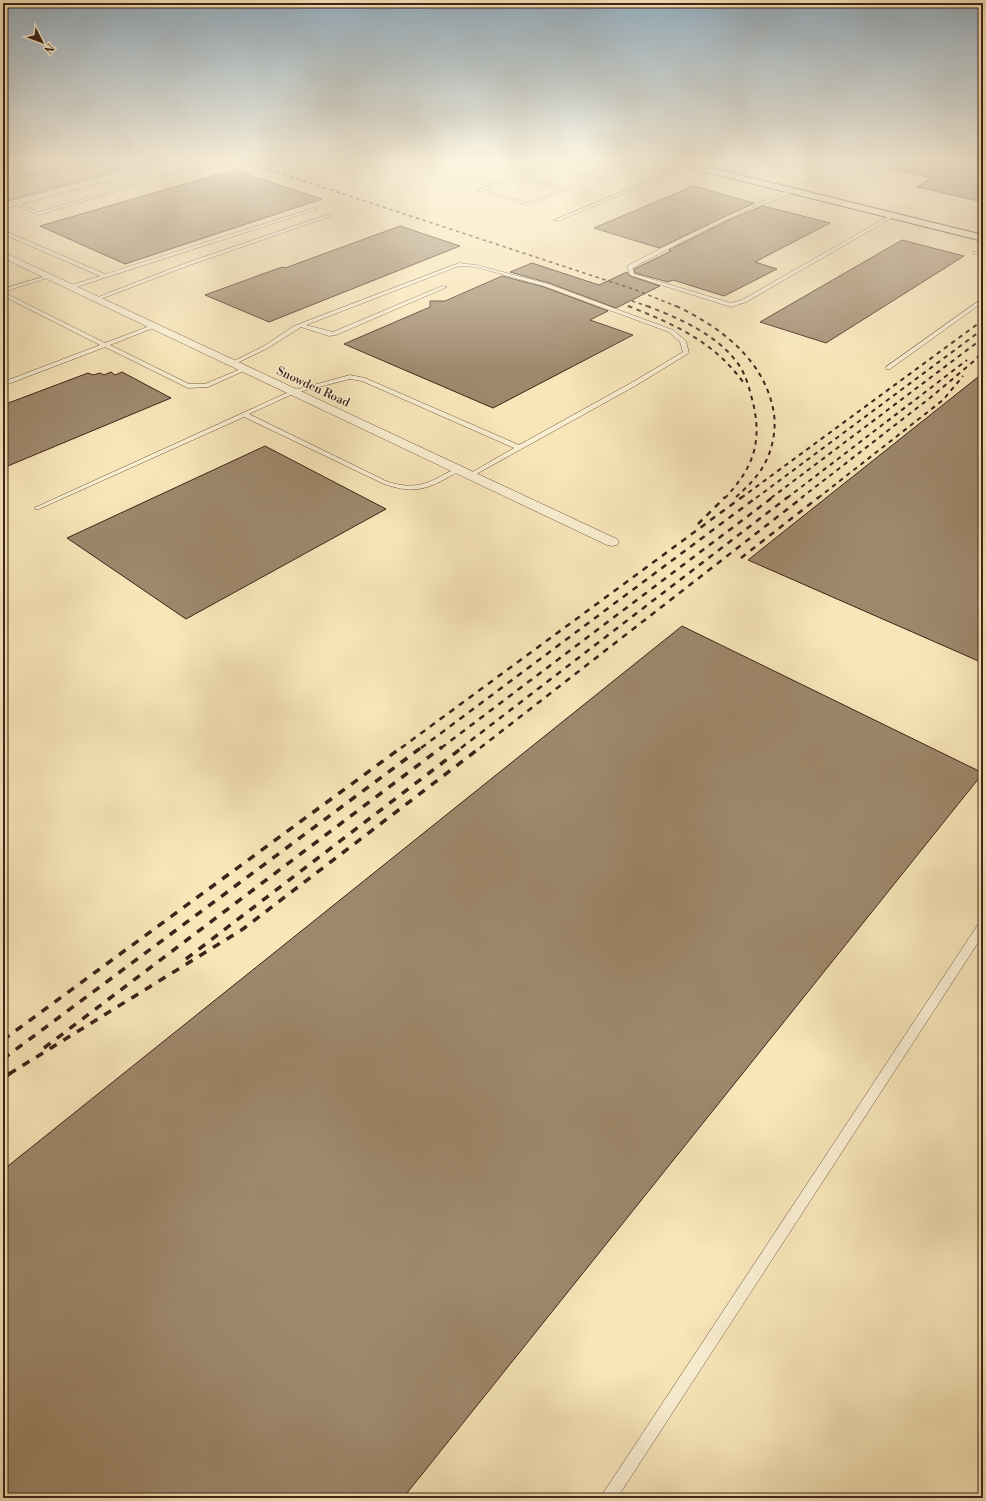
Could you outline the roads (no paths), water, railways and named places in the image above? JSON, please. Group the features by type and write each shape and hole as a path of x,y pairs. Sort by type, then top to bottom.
{"main road":[{"path":"955,231 983,238"}],"street":[{"name":"Snowden Road","path":"3,255 612,542"}],"lane":[{"path":"70,287 247,231"},
{"path":"96,299 188,264 285,231"},
{"path":"698,231 628,267 632,274 731,305 744,301 867,231"},
{"path":"3,232 105,276"},
{"path":"975,253 983,255"},
{"path":"233,363 261,350 302,325 459,264 476,266 546,285 671,331 684,340 686,354 640,382 518,447 470,475"},
{"path":"3,292 48,277"},
{"path":"302,325 329,334 334,334 444,287"},
{"path":"3,292 106,346 188,386 206,386 245,369"},
{"path":"888,368 983,300"},
{"path":"3,384 106,346 154,326"},
{"path":"37,508 293,392 350,377 363,379 518,447"},
{"path":"244,414 386,483 402,489 429,486 458,469"},
{"path":"608,1498 983,926"}],"railway":[{"path":"456,231 636,290 678,307"},
{"path":"632,301 647,306"},
{"path":"631,307 628,306 692,335 719,355 743,382"},
{"path":"647,306 687,323 713,339 734,358 746,379 754,407 756,421 755,446 748,467 734,488 725,498"},
{"path":"676,306 709,324 725,335 739,348 762,378 769,395 775,420 772,444 760,472 735,498"},
{"path":"741,498 983,320"},
{"path":"756,498 983,329"},
{"path":"771,498 983,338"},
{"path":"801,498 930,398 974,361 983,351"},
{"path":"787,498 967,360"},
{"path":"818,498 943,400 963,376"},
{"path":"698,524 725,497"},
{"path":"401,748 742,497"},
{"path":"421,748 757,497"},
{"path":"441,748 773,497"},
{"path":"461,748 788,497"},
{"path":"480,748 803,497"},
{"path":"741,558 819,497"},
{"path":"3,1040 402,747"},
{"path":"3,1059 422,747"},
{"path":"44,1048 442,747"},
{"path":"186,959 463,747"},
{"path":"9,1074 243,929 481,747"},
{"path":"3,1078 10,1073"}]}
